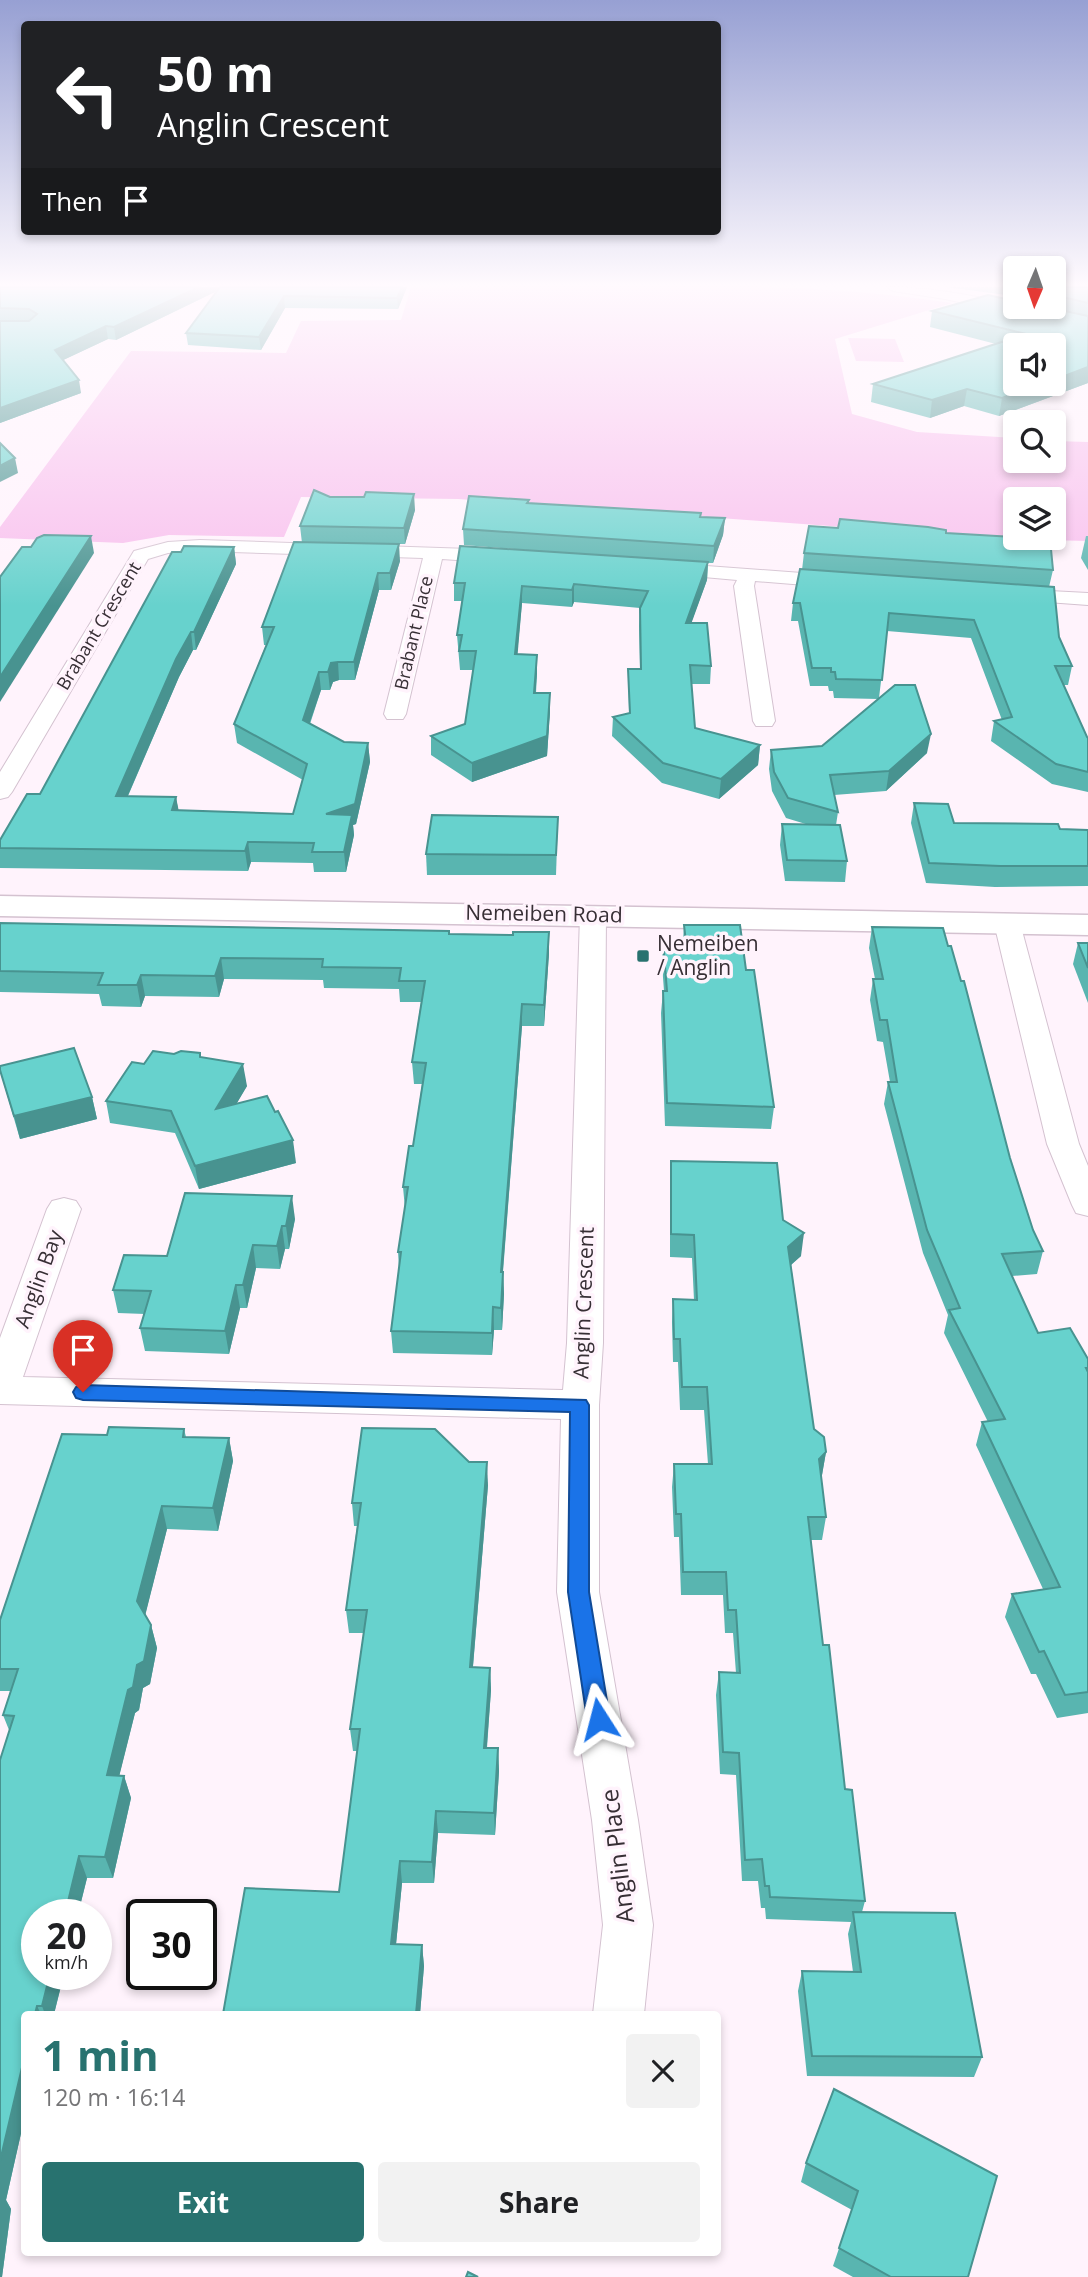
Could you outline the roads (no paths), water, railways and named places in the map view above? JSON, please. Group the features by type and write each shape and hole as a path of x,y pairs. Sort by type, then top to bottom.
{"street":[{"name":"Brabant Crescent","path":"0,792 141,555 149,551 172,547 434,552 517,558"},
{"name":"Brabant Place","path":"395,714 434,552"},
{"path":"653,568 858,583"},
{"path":"748,575 744,586 764,721"},
{"path":"993,593 1082,605"},
{"name":"Nemeiben Road","path":"0,906 1088,925"},
{"name":"Anglin Crescent","path":"0,1389 580,1405 585,1343 593,915"},
{"path":"1007,923 1063,1144 1088,1205"},
{"name":"Anglin Bay","path":"0,1389 64,1209"},
{"name":"Anglin Place","path":"580,1405 579,1592 615,1820 628,1925 619,2011"}],"place":[{"name":"Nemeiben / Anglin","path":"643,956"}]}
